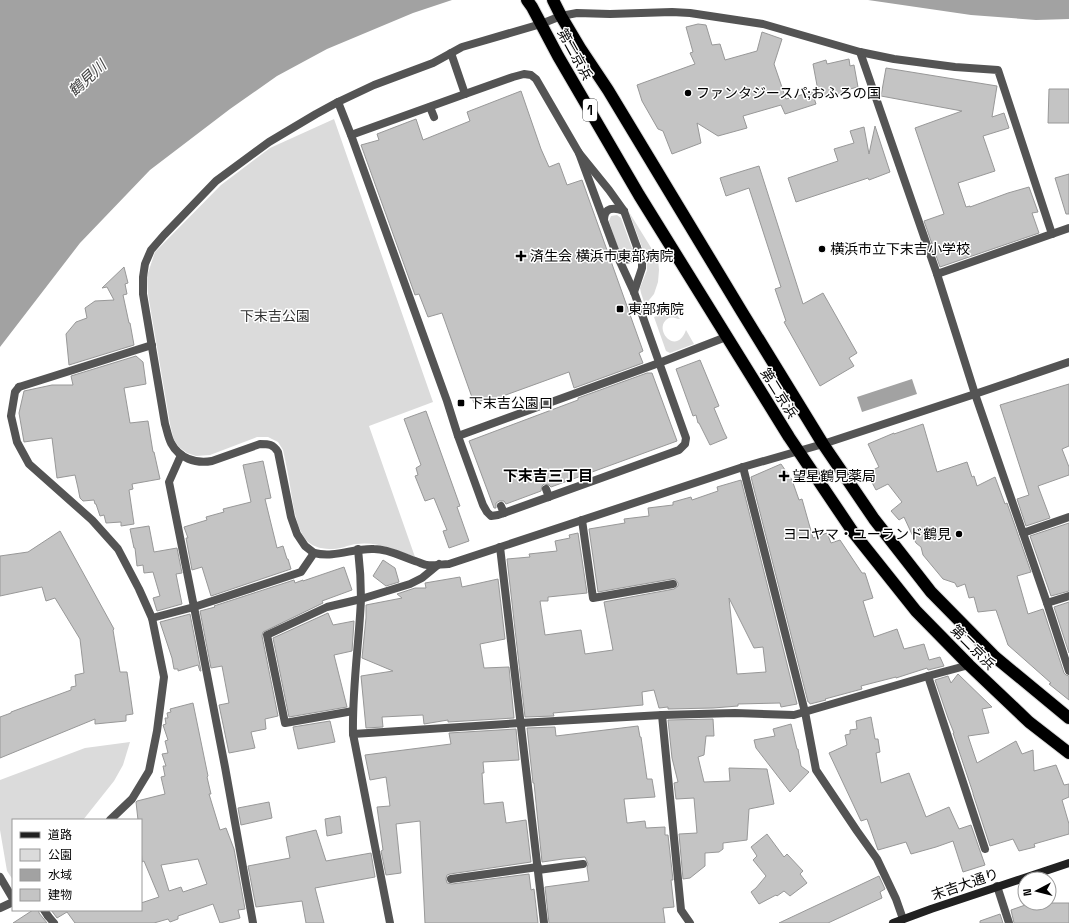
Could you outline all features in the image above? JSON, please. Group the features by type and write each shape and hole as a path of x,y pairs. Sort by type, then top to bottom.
{"highway":[{"name":"第二京浜","path":"527,0 639,195 726,337 798,451 858,538 916,611 969,665 1029,722 1069,753"},
{"name":"第二京浜","path":"553,0 580,48 608,90 823,444 874,519 931,592 995,657 1069,718"}],"street":[{"path":"1052,234 998,70 955,67 894,59 860,52 764,24 672,12 610,14 577,13 561,16 542,24 462,46 433,63 374,85 338,102 269,142 216,181 164,235 151,250 143,277 144,294 165,424 170,442 176,450 186,458 204,462 212,461 260,444 268,444 275,447 278,452 291,517 297,534 305,546 314,553 334,555 358,549 376,549 392,552 407,559 427,565 449,564 743,467 823,444 1069,362"},
{"path":"860,52 937,274 1069,671"},
{"path":"451,53 465,94"},
{"path":"352,135 513,77 524,74 531,75 536,80 579,153 624,211 642,261 642,268 634,292"},
{"path":"338,102 352,135 483,505 491,516 498,515 502,510 548,493 679,450 685,444 686,438 634,292 616,253 579,153"},
{"path":"430,107 434,117"},
{"path":"604,220 604,215 610,209 613,208 624,211"},
{"path":"937,274 1069,228"},
{"path":"616,253 621,258 626,260 634,257 637,248"},
{"path":"458,436 726,337"},
{"path":"111,819 132,798 149,771 152,757 164,677 152,618 118,549 92,520 29,464 17,442 11,416 15,392 19,387 152,345"},
{"path":"181,454 169,482 224,759 253,923"},
{"path":"743,467 805,712 816,770 857,832 877,859 896,899 903,919"},
{"path":"1022,533 1069,517"},
{"path":"582,520 593,598 674,584"},
{"path":"500,547 544,923"},
{"path":"358,549 361,599 353,711 353,734 390,923"},
{"path":"152,618 194,607 301,572 314,553"},
{"path":"353,711 285,723 267,635 327,607 361,599 410,584 422,578 439,564"},
{"path":"1047,603 1069,596"},
{"path":"353,734 662,715 735,713 794,716 969,665"},
{"path":"928,676 985,849"},
{"path":"662,715 681,910 690,923"},
{"name":"末吉大通り","path":"893,923 997,886 1069,863"},
{"path":"451,879 583,864"},
{"path":"0,877 12,899"},
{"path":"997,886 1009,923"},
{"path":"0,908 12,902"},
{"path":"46,913 54,923"}],"green space":[{"name":"下末吉公園","path":"334,119 433,402 369,426 415,557 394,549 364,543 333,549 316,547 307,541 300,530 294,511 283,450 278,442 268,437 257,437 210,455 196,456 187,453 179,447 174,440 170,424 148,294 147,276 155,252 221,185 270,148"},
{"path":"629,212 658,259 658,282 654,294 645,305 640,288 647,270 646,258"},
{"path":"617,215 621,218 633,251 625,255 619,252 609,221 611,216"},
{"path":"673,310 680,319 669,318 664,322 663,328 667,338 671,341 677,341 682,338 686,330 694,344 670,353 666,351 654,317"},
{"path":"130,742 123,765 114,781 84,819 12,819 12,878 7,871 0,830 0,780 85,748"}],"water":[{"name":"鶴見川","path":"0,0 452,0 413,13 327,49 277,76 230,109 150,170 80,243 0,347"},
{"path":"868,0 1069,0 1069,19 1036,20 971,15"},
{"path":"912,379 917,394 862,412 857,397"}],"building":[{"name":"ファンタジースパ;おふろの国","path":"698,24 706,25 712,45 720,44 725,60 757,51 762,32 782,39 774,64 786,99 812,92 816,104 785,114 781,105 743,116 747,128 718,136 697,123 701,143 672,154 663,131 658,129 642,101 637,85 695,64 690,53 693,52 686,27"},
{"path":"849,59 850,66 854,65 858,87 846,90 846,93 819,96 813,64 826,60 827,64"},
{"path":"886,68 997,86 992,117 1004,113 1009,128 983,136 995,171 958,183 966,207 970,207 1029,187 1038,212 1032,213 1039,233 940,267 924,221 944,214 915,128 962,111 881,96"},
{"path":"1049,89 1069,89 1069,123 1048,123"},
{"path":"521,91 541,149 549,167 559,163 567,185 582,180 643,351 639,353 643,363 574,388 569,372 492,400 487,399 474,403 442,313 428,317 419,294 415,295 361,145 379,140 377,134 416,119 423,140 470,121 467,112"},
{"path":"875,126 890,172 869,180 868,178 796,202 788,178 838,161 834,149 854,143 850,131 864,127 869,154"},
{"path":"759,166 803,304 823,293 857,353 849,358 854,366 820,386 784,322 786,321 775,289 781,287 749,188 726,196 720,178"},
{"path":"1069,174 1069,214 1066,214 1055,178"},
{"path":"124,267 128,283 125,284 127,294 123,295 134,345 69,365 66,334 76,322 87,318 85,308 95,301 114,300 107,287 102,288"},
{"path":"136,356 143,362 146,384 124,388 130,423 148,421 153,452 160,479 132,484 133,489 129,490 134,524 121,526 121,522 106,523 104,515 100,516 94,500 83,501 80,498 75,475 57,478 52,438 24,442 19,413 24,391 52,385 73,385 71,376"},
{"path":"700,360 719,406 714,408 727,438 710,445 698,423 696,415 693,416 676,369"},
{"path":"647,373 652,373 677,441 551,487 544,484 541,491 506,504 504,501 499,501 496,503 496,508 494,508 469,441 578,400 578,398"},
{"path":"1069,384 1069,446 1062,449 1069,467 1069,475 1038,486 1050,518 1026,526 1017,499 1029,495 1000,405"},
{"path":"426,411 460,506 457,507 469,541 449,548 443,531 447,530 434,498 425,501 415,476 418,475 416,468 421,465 404,419"},
{"path":"923,424 937,472 967,462 977,486 995,477 1005,504 1007,503 1031,572 1017,576 1028,614 1043,609 1064,673 1069,676 1069,700 1049,684 1051,683 1008,645 996,610 978,612 974,597 969,598 965,584 957,587 955,583 943,579 923,555 921,547 916,543 904,517 899,520 891,511 902,502 888,484 876,490 867,473 879,467 868,444 894,433"},
{"path":"263,461 271,498 265,499 277,548 283,546 291,569 211,596 202,567 192,570 186,538 188,538 184,527 207,520 206,517 224,512 223,509 251,502 243,465"},
{"path":"781,464 792,480 799,500 802,499 813,538 827,533 831,543 840,540 862,573 865,573 873,598 863,601 874,637 897,629 904,649 924,644 929,660 940,657 944,666 928,670 927,668 896,678 861,686 862,689 825,699 826,700 810,704 808,702 751,477"},
{"path":"741,480 797,704 781,707 780,703 738,704 738,706 713,708 668,709 668,707 659,708 654,690 642,692 643,705 553,713 554,716 525,717 507,559 530,557 529,554 557,551 555,541 570,538 569,535 578,533 587,593 548,597 548,601 540,601 545,635 581,630 585,654 613,650 604,602 674,589 678,586 678,583 675,579 672,579 598,592 589,529 625,523 624,519 649,516 648,508 673,505 673,502 691,497 692,500 718,491 717,487","holes":["729,598 754,648 763,647 766,672 737,674"]},
{"path":"1069,523 1069,591 1051,596 1030,536"},
{"path":"149,526 154,552 177,548 182,573 176,574 182,604 157,611 153,598 160,596 153,572 144,573 143,565 137,566 135,548 130,529"},
{"path":"60,531 114,629 120,672 127,672 133,714 126,715 126,721 95,724 95,719 0,758 0,717 71,690 71,687 76,686 75,675 84,673 80,639 55,598 46,601 42,587 0,596 0,556 28,552"},
{"path":"383,560 395,568 399,582 386,586 373,576"},
{"path":"344,567 352,590 322,601 323,603 263,632 262,636 278,716 265,719 266,729 251,732 255,748 229,753 219,705 229,703 222,666 211,668 200,611 294,580 295,583 303,581"},
{"path":"460,577 462,587 498,579 505,639 480,644 484,668 509,667 514,718 448,722 448,720 424,724 423,715 382,717 383,727 366,728 361,676 393,671 362,658 366,605 402,598 397,594 415,588 426,588 425,583"},
{"path":"1069,602 1069,653 1054,607"},
{"path":"328,613 333,625 354,621 352,651 334,655 347,707 289,717 273,638"},
{"path":"190,614 201,671 198,665 178,671 178,669 174,669 172,658 160,622"},
{"path":"958,674 992,707 982,709 989,733 968,736 977,763 1016,741 1022,754 1033,750 1034,771 1056,765 1064,785 1069,784 1069,797 1062,800 1069,824 1069,834 1034,844 1035,847 1019,851 1013,839 990,846 954,733 935,680 948,676 951,683"},
{"path":"193,703 208,776 211,794 209,794 220,830 226,828 234,849 245,909 238,910 240,918 220,923 213,904 178,916 178,919 170,922 168,919 154,923 75,923 67,912 57,918 52,911 142,911 142,903 159,897 144,861 142,862 142,819 138,819 136,802 165,794 161,777 165,776 163,766 166,766 162,754 168,753 165,741 168,740 163,725 166,724 165,718 168,718 167,713 171,712 170,709","holes":["198,859 207,884 183,892 181,887 169,891 161,865"]},
{"path":"871,717 875,739 878,739 880,752 876,753 881,783 909,773 926,817 949,807 959,829 971,825 985,865 963,872 953,841 911,854 906,842 878,850 867,819 861,821 829,753 847,745 845,735 850,734 850,730 857,729 856,721"},
{"path":"713,719 714,736 706,736 704,755 698,757 704,782 730,781 729,768 767,769 774,804 749,809 747,840 723,843 723,849 719,852 705,853 705,866 690,878 683,879 679,834 697,833 694,798 676,799 674,783 678,782 672,758 668,720"},
{"path":"330,721 335,742 298,749 293,727"},
{"path":"791,724 801,766 809,772 790,792 756,748 754,740 775,736 773,729"},
{"path":"638,726 647,779 652,779 655,797 624,799 627,823 645,821 646,828 665,827 665,835 668,835 673,880 671,880 674,907 663,908 665,923 549,923 545,887 589,881 587,868 588,864 585,857 542,862 527,728 555,727 556,736"},
{"path":"516,729 519,760 483,762 484,773 482,773 484,804 503,802 506,823 526,820 531,862 450,874 447,875 446,879 447,883 452,884 529,874 531,890 534,889 538,923 425,923 420,821 396,824 401,873 386,875 381,851 383,850 377,807 390,806 386,777 370,780 365,755 451,744 449,733"},
{"path":"269,802 272,818 241,825 238,808"},
{"path":"340,816 342,833 327,836 325,819"},
{"path":"316,830 326,861 371,853 375,877 315,888 324,923 306,923 302,901 256,907 248,866 290,858 286,837"},
{"path":"767,834 784,857 787,854 803,871 800,874 807,883 790,896 784,891 777,896 776,895 759,904 751,892 766,876 753,860 757,856 751,847"},
{"path":"879,876 885,889 880,892 882,898 828,923 779,923"},
{"path":"1057,903 1069,903 1069,923 1014,923 1011,910 1017,908 1017,911 1057,911"},
{"path":"31,911 39,911 47,923 13,923"},
{"path":"1000,914 1003,923 980,923 980,921"}],"place":[{"name":"ファンタジースパ;おふろの国","path":"688,93"},
{"name":"横浜市立下末吉小学校","path":"822,249"},
{"name":"済生会 横浜市東部病院","path":"521,256"},
{"name":"東部病院","path":"620,309"},
{"name":"下末吉公園口","path":"461,403"},
{"name":"望星鶴見薬局","path":"784,476"},
{"name":"ヨコヤマ・ユーランド鶴見","path":"959,534"}],"district":[{"name":"下末吉三丁目","path":"548,475"}]}
